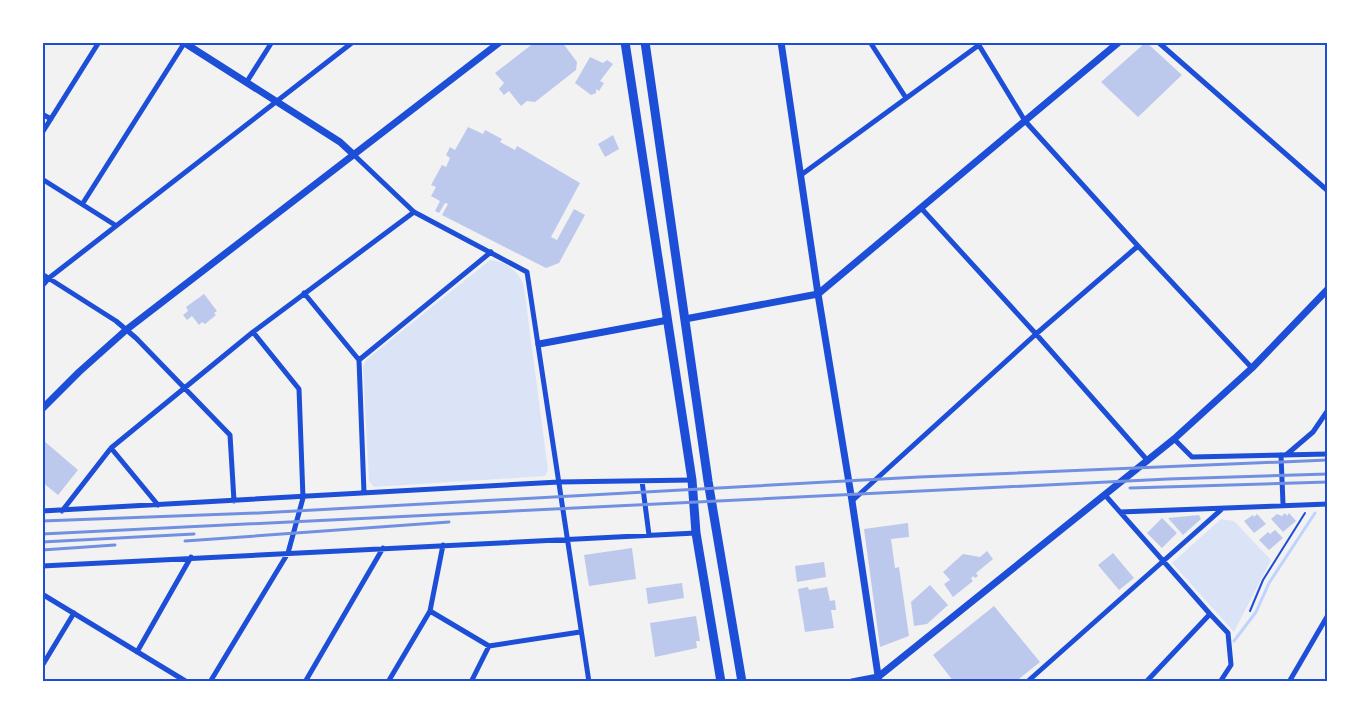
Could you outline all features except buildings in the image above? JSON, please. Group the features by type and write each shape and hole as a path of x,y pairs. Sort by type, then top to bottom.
{"highway":[{"path":"625,42 692,480 696,533 721,682"},
{"path":"645,42 708,481 742,682"}],"street":[{"path":"42,133 99,42"},
{"path":"246,83 272,42"},
{"path":"42,286 49,278 115,225 353,42"},
{"path":"870,42 906,98"},
{"path":"685,319 818,294 1119,42"},
{"path":"1158,42 1328,191"},
{"path":"83,203 184,43 340,142 414,212 527,272 589,682"},
{"path":"782,43 818,294 879,679"},
{"path":"42,409 79,372 126,330 496,44"},
{"path":"801,175 978,44 1025,121 1252,368"},
{"path":"42,114 51,119"},
{"path":"42,179 83,203 115,225"},
{"path":"921,208 1148,461"},
{"path":"62,511 111,448 253,332 414,212"},
{"path":"852,501 1036,334 1138,246"},
{"path":"359,360 491,252"},
{"path":"42,274 126,330 230,435 234,501"},
{"path":"852,682 879,679 1148,461 1252,368 1328,289"},
{"path":"304,293 359,360 364,493"},
{"path":"539,344 668,320"},
{"path":"210,682 288,553 303,498 299,388 253,332"},
{"path":"1284,455 1313,432 1328,410"},
{"path":"1174,439 1192,457 1328,454"},
{"path":"111,448 158,505"},
{"path":"1283,504 1284,455"},
{"path":"42,511 303,498 559,482 692,480"},
{"path":"642,481 649,535"},
{"path":"1105,495 1228,633 1231,665 1220,682"},
{"path":"1120,512 1222,509 1283,504 1328,504"},
{"path":"1027,682 1222,509"},
{"path":"42,566 696,533"},
{"path":"388,682 430,611 443,545"},
{"path":"305,682 383,548"},
{"path":"138,652 191,557"},
{"path":"42,594 187,682"},
{"path":"430,611 489,646 580,632"},
{"path":"42,666 74,613"},
{"path":"1146,682 1210,614"},
{"path":"1289,682 1328,615"},
{"path":"471,682 489,646"}],"path":[{"path":"1250,611 1262,580 1311,504"}],"shaded area":[{"path":"490,260 512,268 524,287 548,470 545,476 374,487 369,481 363,367 366,360"},
{"path":"1221,519 1234,521 1271,560 1234,632 1172,563"}],"waterway":[{"path":"1234,641 1256,612 1269,583 1315,513"}],"railway":[{"path":"42,521 259,513 919,477 1328,460"},
{"path":"42,534 1168,479 1328,474"},
{"path":"1130,488 1328,482"},
{"path":"185,541 449,522"},
{"path":"42,542 194,534"},
{"path":"42,550 115,545"}]}
